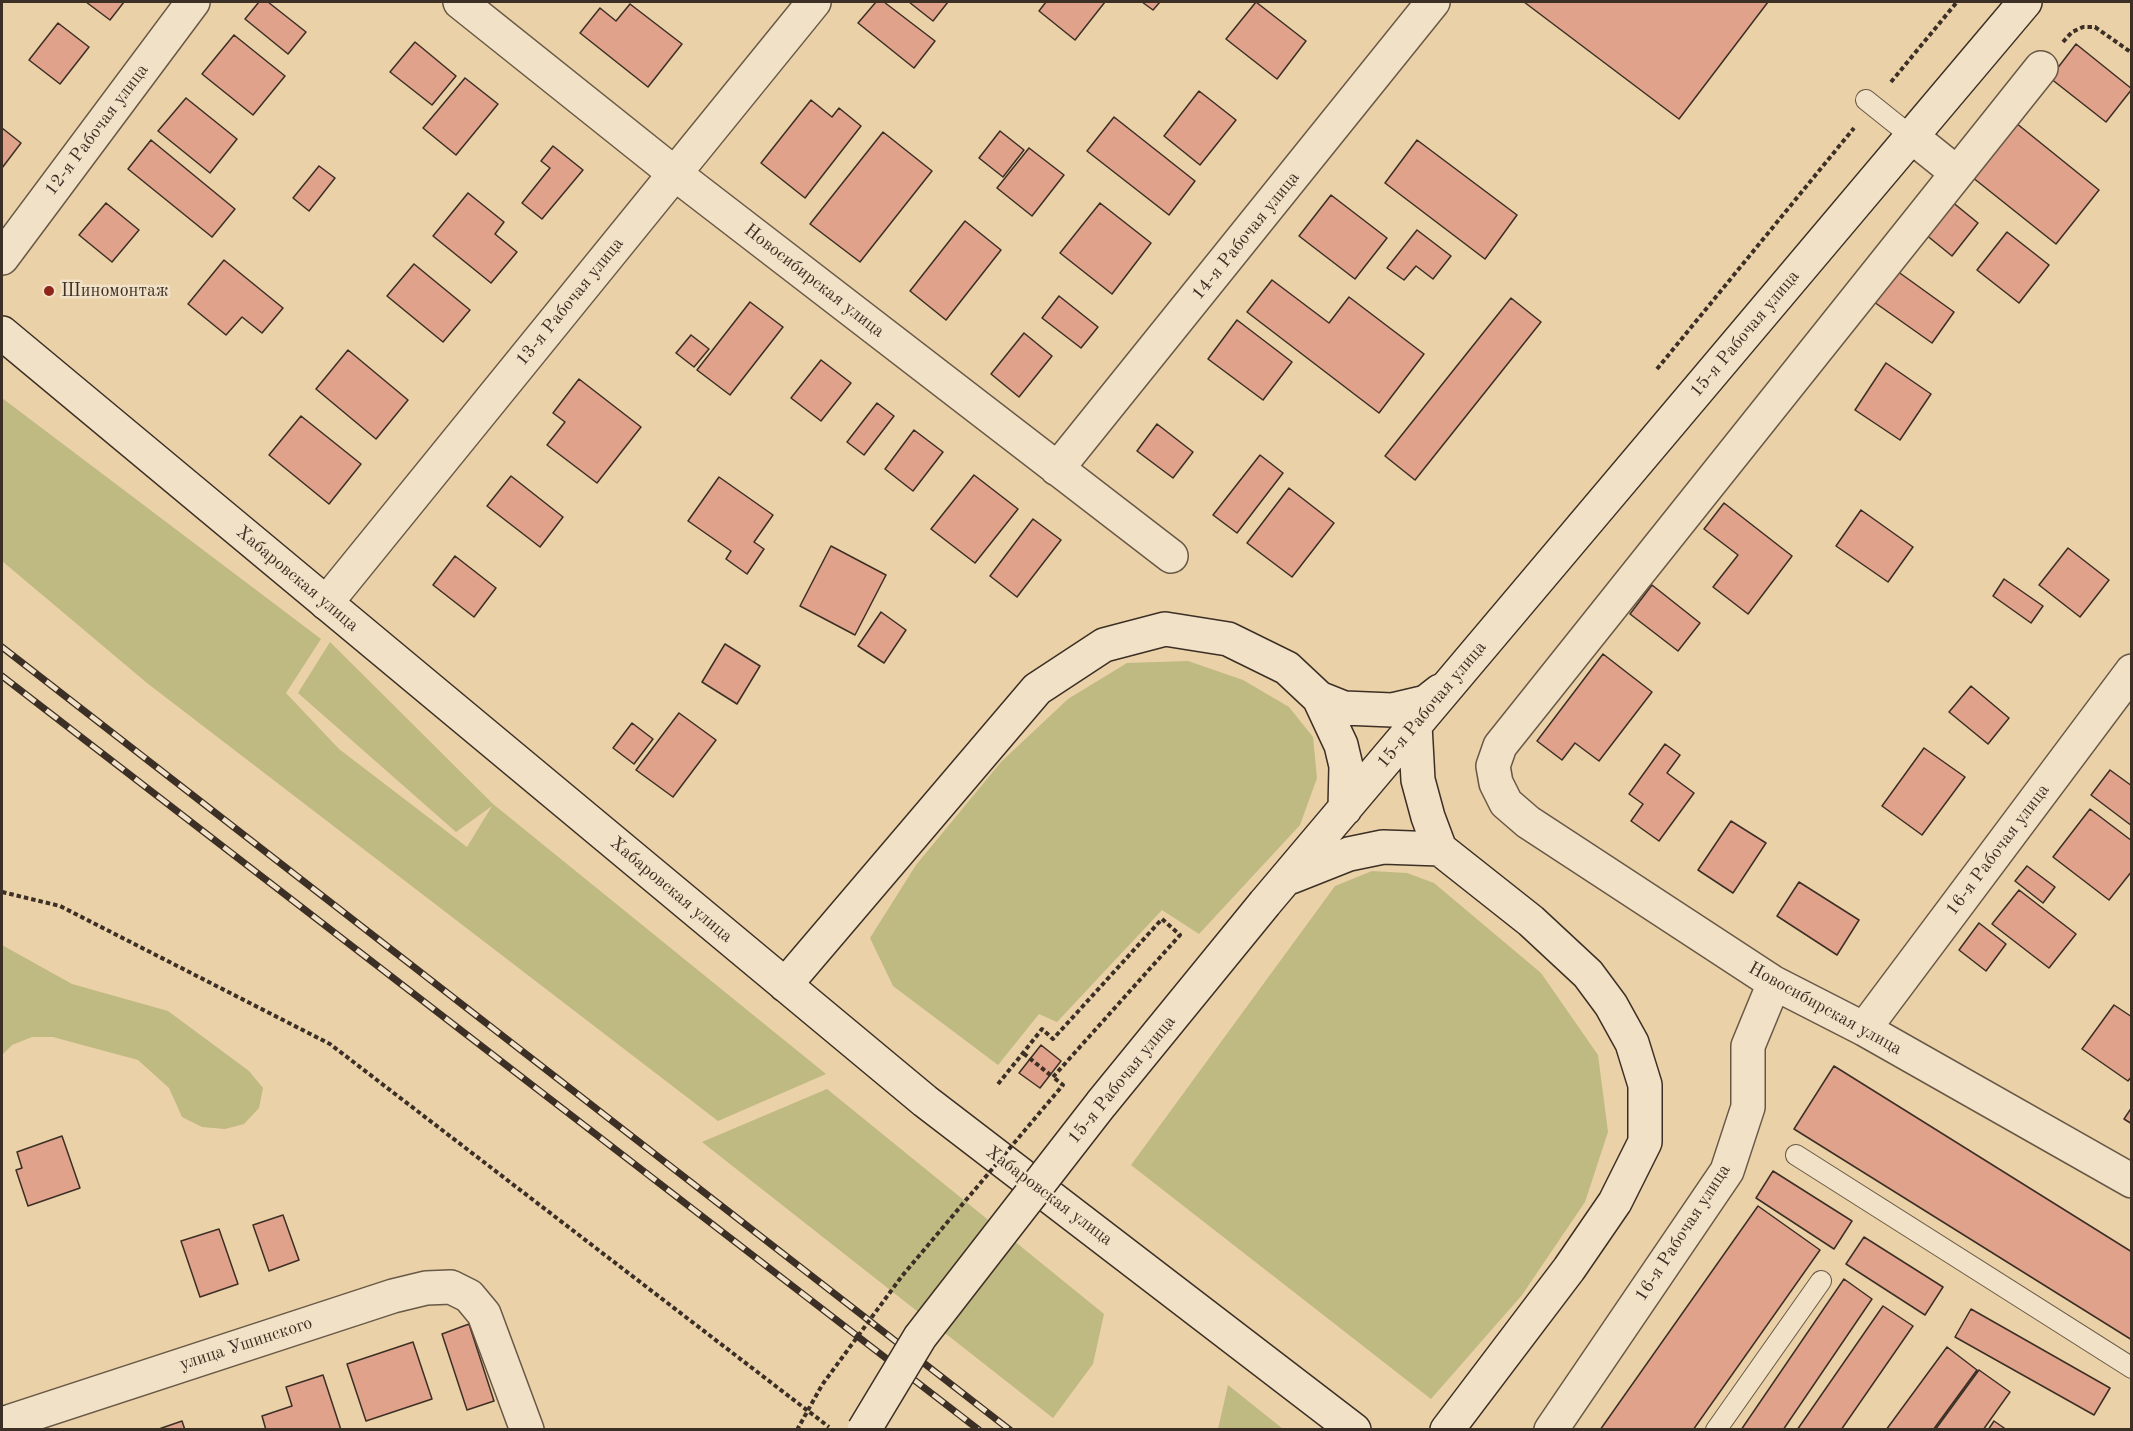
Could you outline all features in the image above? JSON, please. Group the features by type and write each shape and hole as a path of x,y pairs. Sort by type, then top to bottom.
{"street":[{"name":"12-я Рабочая улица","path":"2,258 194,2"},
{"name":"Новосибирская улица","path":"460,2 674,173 1171,556"},
{"name":"13-я Рабочая улица","path":"326,603 813,2"},
{"name":"14-я Рабочая улица","path":"1058,469 1433,2"},
{"name":"15-я Рабочая улица","path":"864,1430 920,1337 1101,1104 1265,903 1288,879 1448,685 2025,2"},
{"name":"Новосибирская улица","path":"2041,68 1500,746 1493,766 1496,783 1506,803 1528,822 1774,983 1864,1029 2132,1181"},
{"path":"1911,136 1958,173"},
{"name":"Хабаровская улица","path":"2,333 925,1101 1354,1430"},
{"path":"785,985 1037,689 1104,645 1165,629 1228,639 1287,668 1319,698 1344,708 1392,710 1425,702 1448,685"},
{"name":"16-я Рабочая улица","path":"1864,1029 2132,671"},
{"path":"1319,698 1341,745 1346,765 1345,809"},
{"path":"1415,725 1419,780 1428,818 1440,849 1531,921 1588,974 1611,1005 1632,1043 1645,1085 1645,1142 1615,1202 1569,1269 1447,1430"},
{"path":"1288,879 1348,854 1383,847 1440,849"},
{"name":"16-я Рабочая улица","path":"1551,1430 1727,1172 1748,1107 1748,1047 1774,983"},
{"name":"улица Ушинского","path":"2,1424 426,1288 451,1287 469,1296 484,1314 526,1430"},
{"path":"2,1424 4,1430"}],"lane":[{"path":"1869,103 1911,136"},
{"path":"1796,1155 2132,1368"},
{"path":"1716,1430 1821,1281"}],"path":[{"path":"1657,369 1869,103 1957,2"},
{"path":"2041,68 2072,32 2083,27 2095,27 2132,53"},
{"path":"2,892 60,906 330,1044 832,1430"},
{"path":"998,1084 1042,1029 1053,1040 1162,919 1180,935 1053,1077"},
{"path":"797,1430 822,1385 902,1276 1063,1085 1023,1053"}],"shaded area":[{"path":"2,398 321,639 286,693 339,749 467,847 492,806 456,832 298,693 330,642 493,804 826,1074 718,1121 147,683 2,561"},
{"path":"1188,661 1243,680 1289,707 1313,737 1317,778 1300,825 1199,934 1162,910 1057,1022 1039,1014 998,1065 893,986 870,938 916,865 1001,762 1068,699 1127,663"},
{"path":"1372,871 1407,873 1434,883 1541,973 1598,1055 1608,1132 1585,1202 1522,1295 1431,1399 1131,1165 1335,886"},
{"path":"2,945 72,984 168,1011 249,1071 263,1088 259,1108 244,1124 225,1129 202,1127 182,1117 169,1088 138,1060 53,1037 32,1037 12,1045 2,1055"},
{"path":"827,1089 1104,1314 1093,1364 1053,1418 702,1142"},
{"path":"1228,1385 1283,1429 1218,1429"}],"building":[{"path":"86,2 124,2 110,20"},
{"path":"259,2 268,2 306,32 288,54 245,19"},
{"path":"876,2 884,2 935,41 914,68 858,23"},
{"path":"909,2 948,2 933,21"},
{"path":"1046,2 1105,2 1075,40 1039,11"},
{"path":"1142,2 1160,2 1153,10"},
{"path":"1256,2 1306,41 1277,79 1226,39"},
{"path":"1524,2 1768,2 1679,119"},
{"path":"630,4 682,44 648,87 580,33 600,8 616,21"},
{"path":"58,23 89,47 60,84 29,60"},
{"path":"234,35 285,76 253,115 202,74"},
{"path":"415,42 456,76 432,105 390,72"},
{"path":"2076,44 2132,89 2106,122 2050,78"},
{"path":"465,78 498,104 456,155 423,128"},
{"path":"1199,91 1236,120 1200,165 1164,136"},
{"path":"186,98 237,139 210,173 158,131"},
{"path":"811,100 832,117 839,108 861,126 805,198 761,163"},
{"path":"1114,117 1195,181 1169,215 1087,151"},
{"path":"2016,123 2099,190 2056,244 1972,177"},
{"path":"2,128 21,143 2,168"},
{"path":"1000,131 1024,150 1003,177 979,158"},
{"path":"883,132 932,171 860,262 810,224"},
{"path":"151,140 235,209 212,237 128,169"},
{"path":"1417,140 1517,215 1485,259 1385,183"},
{"path":"553,146 583,170 542,219 522,203 550,168 541,161"},
{"path":"1029,148 1064,175 1032,216 997,188"},
{"path":"319,166 335,178 309,211 293,198"},
{"path":"468,193 504,222 495,234 517,252 491,283 433,236"},
{"path":"1331,195 1387,238 1355,279 1299,236"},
{"path":"1951,201 1978,223 1952,256 1925,234"},
{"path":"106,203 139,230 112,262 79,235"},
{"path":"1100,203 1151,243 1112,294 1060,253"},
{"path":"965,221 1001,250 946,320 910,291"},
{"path":"1417,230 1451,256 1433,279 1416,266 1404,280 1387,268"},
{"path":"2007,232 2049,265 2019,303 1977,270"},
{"path":"224,260 283,308 262,333 242,317 226,335 188,304"},
{"path":"414,264 470,310 443,342 387,296"},
{"path":"1897,271 1954,312 1932,343 1874,302"},
{"path":"1272,280 1329,323 1349,297 1424,354 1379,413 1247,312"},
{"path":"1059,296 1098,327 1081,348 1042,318"},
{"path":"1511,298 1541,322 1415,480 1385,456"},
{"path":"750,302 783,327 730,395 697,370"},
{"path":"1237,320 1292,362 1263,400 1208,359"},
{"path":"1024,333 1052,356 1019,397 991,374"},
{"path":"691,335 709,349 694,367 676,353"},
{"path":"348,350 408,400 376,439 316,389"},
{"path":"821,360 851,383 821,421 791,398"},
{"path":"1886,363 1931,394 1900,440 1855,410"},
{"path":"579,379 641,427 597,483 547,445 565,422 553,413"},
{"path":"877,403 894,416 864,455 847,442"},
{"path":"301,416 361,464 329,504 269,455"},
{"path":"1157,424 1193,452 1173,478 1137,451"},
{"path":"914,430 943,452 913,491 885,469"},
{"path":"1260,455 1283,473 1237,533 1213,515"},
{"path":"974,475 1018,509 975,563 931,529"},
{"path":"511,476 563,517 540,547 487,506"},
{"path":"719,477 773,515 754,542 764,549 747,574 726,559 731,551 688,521"},
{"path":"1289,488 1334,523 1292,577 1247,543"},
{"path":"1724,503 1792,556 1748,614 1713,587 1738,555 1704,529"},
{"path":"1861,510 1913,547 1888,582 1836,546"},
{"path":"1033,519 1061,540 1017,597 990,576"},
{"path":"831,546 886,575 855,635 800,606"},
{"path":"2068,548 2109,580 2080,617 2039,585"},
{"path":"455,556 496,588 474,617 433,585"},
{"path":"2004,579 2043,606 2031,623 1993,596"},
{"path":"1652,585 1700,623 1678,651 1630,614"},
{"path":"881,612 906,630 884,663 858,646"},
{"path":"725,644 760,666 737,704 702,682"},
{"path":"1603,654 1652,692 1599,761 1575,743 1562,760 1537,741"},
{"path":"1971,686 2009,718 1988,744 1949,712"},
{"path":"679,713 716,740 673,797 636,770"},
{"path":"632,723 653,739 634,764 613,748"},
{"path":"1665,744 1680,755 1667,773 1694,793 1659,841 1631,821 1643,804 1629,794"},
{"path":"1924,748 1965,777 1922,835 1882,806"},
{"path":"2110,770 2132,786 2132,826 2091,795"},
{"path":"2090,809 2132,841 2132,871 2109,900 2053,857"},
{"path":"1731,821 1766,843 1733,893 1698,870"},
{"path":"2027,866 2055,887 2043,903 2015,881"},
{"path":"1799,882 1859,920 1837,955 1777,916"},
{"path":"2019,890 2076,934 2049,968 1992,924"},
{"path":"1979,923 2006,944 1986,971 1959,950"},
{"path":"2114,1005 2132,1017 2132,1076 2128,1081 2082,1049"},
{"path":"1041,1045 1061,1061 1040,1088 1019,1073"},
{"path":"1834,1066 2132,1252 2132,1340 1794,1129"},
{"path":"2132,1107 2132,1124 2124,1119"},
{"path":"62,1136 80,1188 28,1206 16,1170 22,1168 17,1152"},
{"path":"1773,1171 1852,1221 1834,1249 1756,1198"},
{"path":"1758,1206 1820,1250 1693,1430 1600,1430"},
{"path":"283,1215 299,1260 269,1271 253,1225"},
{"path":"219,1229 238,1284 200,1297 181,1241"},
{"path":"1864,1237 1943,1287 1925,1315 1846,1264"},
{"path":"1844,1279 1872,1299 1783,1430 1741,1430"},
{"path":"1883,1306 1913,1326 1841,1430 1797,1430"},
{"path":"1971,1309 2110,1388 2094,1415 1955,1337"},
{"path":"469,1324 494,1401 467,1410 442,1334"},
{"path":"413,1342 432,1399 366,1421 347,1364"},
{"path":"1947,1347 1977,1370 1933,1430 1886,1430"},
{"path":"1979,1370 2010,1392 1983,1430 1935,1430"},
{"path":"323,1375 341,1430 266,1430 262,1416 292,1406 286,1387"},
{"path":"182,1421 185,1430 156,1430"},
{"path":"1994,1421 2007,1430 1988,1430"}],"railway":[{"path":"2,647 1010,1430"},
{"path":"2,676 979,1430"}],"place":[{"name":"Шиномонтаж","path":"49,291"}]}
